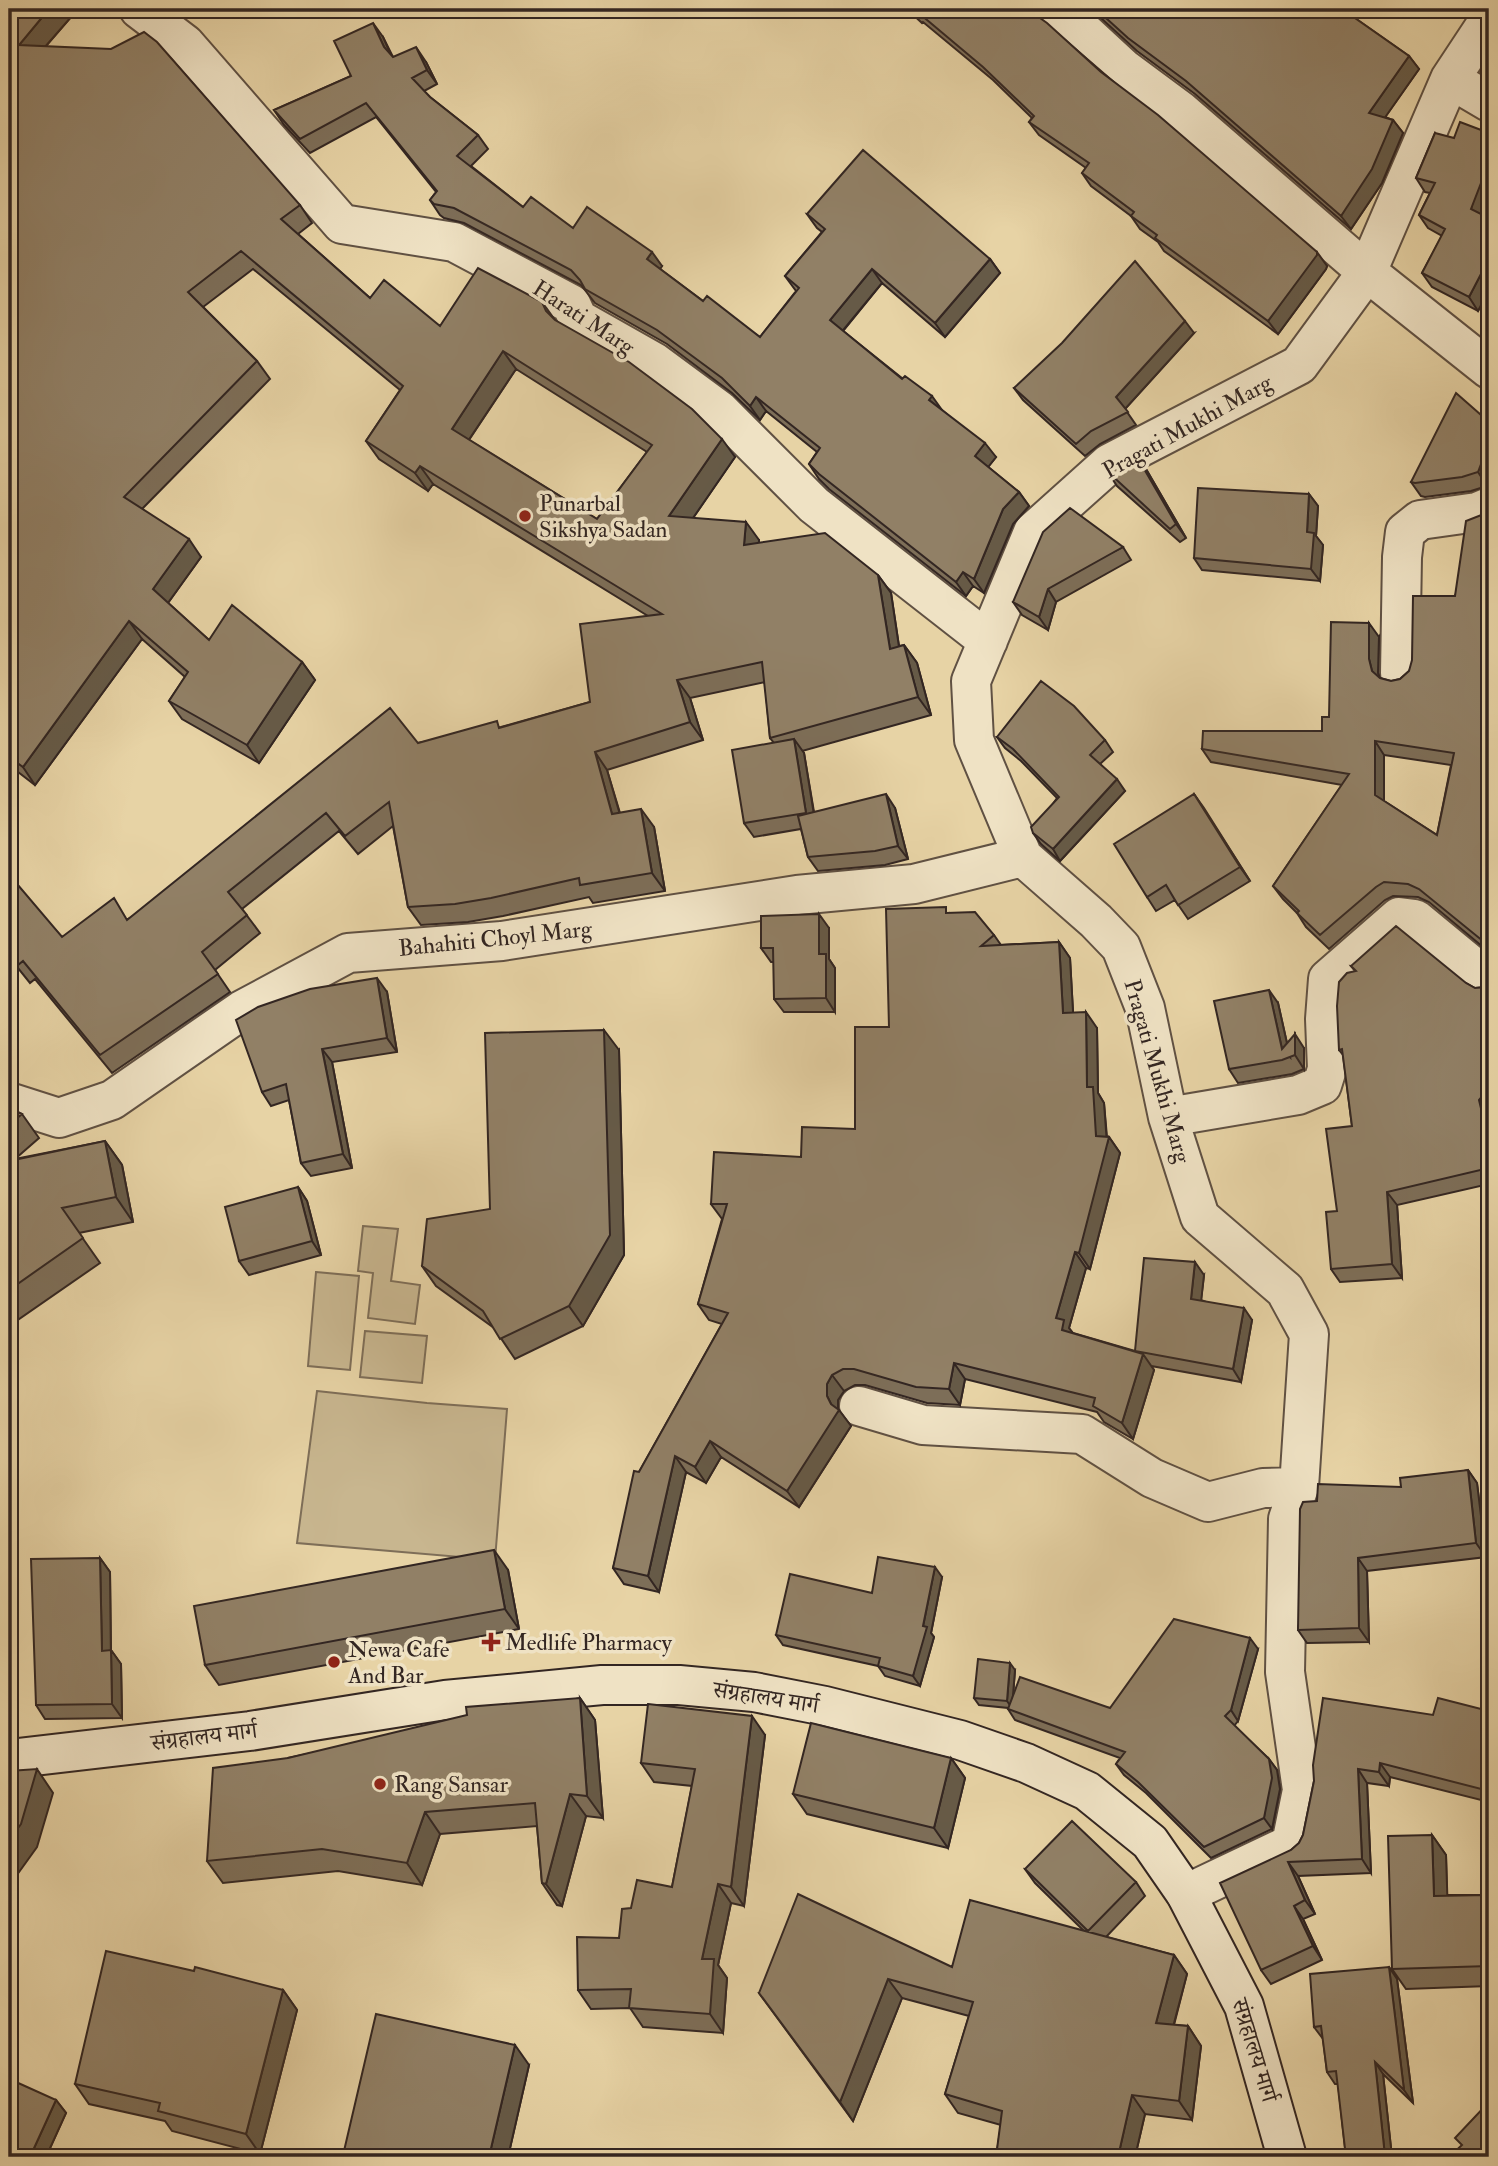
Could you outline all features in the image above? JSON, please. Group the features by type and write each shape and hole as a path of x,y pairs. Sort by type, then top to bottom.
{"street":[{"name":"Harati Marg","path":"139,9 185,44 342,224 454,242 571,304 578,319 654,362 719,410 814,505 988,641"},
{"path":"1055,9 1070,19 1123,68 1181,111 1367,272 1489,369"},
{"name":"Pragati Mukhi Marg","path":"1186,1894 1291,1843 1302,1790 1285,1672 1288,1519 1299,1487 1309,1334 1285,1290 1200,1217 1168,1117 1145,1008 1121,947 1096,921 1023,857 974,740 971,681 1033,532 1110,463 1299,365 1367,272 1450,79 1489,20"},
{"path":"1450,79 1489,102"},
{"path":"1400,673 1402,557 1405,532 1420,520 1477,512 1489,507"},
{"name":"Bahahiti Choyl Marg","path":"9,1101 59,1118 111,1100 242,1010 348,953 502,941 797,895 914,884 1023,857"},
{"path":"1168,1117 1298,1095 1322,1085 1327,1069 1325,1019 1328,979 1399,917 1415,919 1489,980"},
{"path":"859,1406 923,1425 1082,1434 1152,1478 1208,1502 1263,1488 1299,1487"},
{"name":"संग्रहालय मार्ग","path":"9,1759 250,1731 445,1700 602,1685 679,1685 754,1692 825,1706 960,1740 1026,1763 1087,1791 1150,1842 1186,1894 1244,2006 1287,2157"}],"shaded area":[{"path":"363,1226 398,1229 391,1281 420,1285 415,1324 368,1318 373,1273 358,1271"},
{"path":"316,1272 359,1276 350,1370 308,1366"},
{"path":"365,1331 427,1336 422,1383 360,1377"},
{"path":"317,1391 507,1409 495,1560 297,1543"}],"building":[{"path":"9,9 49,9 19,45 111,49 144,32 157,42 300,205 281,219 370,298 384,280 440,326 478,268 542,302 555,320 629,362 692,409 722,439 669,516 746,522 744,545 825,533 878,575 890,649 904,645 918,697 770,738 762,662 677,680 690,722 595,752 612,814 641,809 652,873 580,885 579,878 491,898 408,907 389,802 345,836 326,813 228,892 247,915 202,952 218,974 100,1055 23,961 18,965 9,954 9,881 12,878 62,937 114,898 127,920 390,708 418,743 497,721 499,728 590,702 580,624 662,614 420,466 415,473 366,441 403,386 241,251 188,292 257,361 124,497 189,539 153,589 209,640 232,605 302,662 247,745 169,701 188,672 129,621 23,767 9,757","holes":["503,351 652,445 597,519 452,429"]},
{"path":"914,9 1029,9 1101,72 1158,115 1317,252 1317,255 1268,321 1155,238 1157,235 1131,216 1134,212 1082,173 1089,163 1029,122 1034,116 983,67"},
{"path":"1096,9 1342,9 1409,56 1369,113 1393,120 1372,169 1341,216 1186,81 1128,38"},
{"path":"373,23 384,47 393,57 416,47 427,70 412,78 430,97 478,135 457,156 523,207 531,197 573,228 587,207 652,252 647,259 703,301 707,296 760,337 799,288 785,276 825,229 807,214 863,150 990,259 935,323 872,269 830,320 902,379 905,376 932,396 929,400 985,443 975,456 1019,492 1003,509 974,579 963,572 956,582 819,474 809,464 820,448 756,397 750,406 722,378 657,330 585,289 571,270 454,208 434,204 430,200 437,191 366,103 300,139 274,110 351,76 334,41"},
{"path":"1460,122 1489,133 1489,160 1481,173 1481,183 1471,209 1489,218 1489,272 1482,272 1469,297 1422,273 1445,229 1419,215 1435,183 1416,178 1435,133 1454,138"},
{"path":"1135,261 1185,321 1116,397 1128,412 1091,431 1076,444 1014,388 1062,343"},
{"path":"1456,393 1489,422 1489,443 1478,472 1462,477 1411,482"},
{"path":"1136,455 1176,524 1170,529 1108,472"},
{"path":"1198,488 1309,494 1307,532 1314,533 1311,569 1194,558"},
{"path":"1070,508 1123,547 1048,589 1039,617 1013,602 1043,532"},
{"path":"1489,512 1489,946 1419,889 1408,884 1384,882 1320,935 1273,886 1349,774 1202,749 1203,731 1322,731 1322,717 1329,717 1331,622 1369,623 1369,659 1372,671 1380,678 1391,681 1400,679 1409,671 1412,660 1413,596 1455,596 1466,521","holes":["1375,741 1454,753 1437,835 1375,795"]},
{"path":"1041,681 1074,706 1105,740 1090,755 1117,779 1053,849 1033,833 1031,827 1059,797 1013,749 997,737"},
{"path":"794,739 806,813 744,823 732,750"},
{"path":"886,794 898,846 875,851 808,857 798,816"},
{"path":"1194,794 1240,867 1178,905 1166,885 1147,897 1114,844"},
{"path":"946,907 946,913 975,912 994,935 981,946 1059,942 1063,1013 1086,1012 1087,1087 1093,1087 1096,1136 1109,1137 1079,1253 1075,1252 1056,1318 1064,1320 1062,1330 1143,1354 1122,1423 1093,1406 1095,1398 954,1363 949,1389 916,1387 854,1369 843,1369 832,1375 827,1384 827,1396 831,1404 839,1410 787,1491 710,1441 695,1467 675,1456 648,1576 613,1568 634,1471 639,1472 728,1313 698,1304 727,1204 711,1204 714,1152 801,1157 802,1127 855,1129 855,1027 889,1027 886,909"},
{"path":"819,914 819,954 826,954 826,998 774,999 773,948 761,948 761,916"},
{"path":"1396,926 1466,983 1475,988 1489,985 1489,1088 1479,1100 1489,1142 1489,1168 1387,1192 1392,1264 1331,1269 1326,1212 1337,1211 1326,1129 1352,1126 1342,1049 1339,1050 1339,982 1347,973 1356,971 1351,966"},
{"path":"377,978 387,1038 322,1049 343,1154 301,1163 286,1084 262,1092 236,1020 258,1007 310,989"},
{"path":"1269,990 1282,1049 1295,1034 1295,1055 1282,1060 1229,1069 1214,1001"},
{"path":"604,1030 610,1235 569,1306 500,1339 483,1311 422,1266 427,1219 490,1209 485,1033"},
{"path":"9,1108 22,1114 9,1125"},
{"path":"105,1141 116,1197 62,1208 83,1238 9,1290 9,1161"},
{"path":"298,1187 312,1241 239,1261 225,1207"},
{"path":"1144,1258 1195,1262 1191,1299 1244,1308 1233,1369 1135,1351"},
{"path":"1468,1470 1476,1543 1358,1558 1359,1628 1298,1630 1300,1509 1303,1502 1317,1501 1318,1484 1401,1487 1400,1478"},
{"path":"494,1550 505,1609 205,1665 194,1606"},
{"path":"878,1557 935,1567 923,1626 927,1627 913,1676 878,1666 880,1658 776,1635 790,1574 872,1593"},
{"path":"100,1558 102,1651 111,1650 112,1704 36,1705 31,1559"},
{"path":"1174,1619 1250,1638 1231,1710 1225,1716 1269,1759 1272,1778 1264,1818 1204,1847 1116,1764 1125,1752 1008,1709 1020,1677 1110,1708"},
{"path":"978,1659 1010,1663 1007,1701 974,1698"},
{"path":"580,1698 587,1796 570,1794 546,1884 542,1883 535,1803 425,1812 407,1863 322,1849 207,1861 213,1768 288,1758 467,1715 466,1707"},
{"path":"1323,1698 1433,1715 1438,1698 1489,1711 1489,1791 1380,1763 1379,1772 1358,1769 1362,1859 1288,1862 1305,1900 1294,1906 1313,1946 1261,1970 1220,1883 1291,1850 1299,1843 1314,1781 1313,1765"},
{"path":"648,1704 752,1716 731,1887 718,1884 702,1959 714,1959 710,2014 629,2008 631,1989 578,1990 577,1937 619,1938 622,1909 631,1908 637,1880 672,1887 695,1769 641,1763"},
{"path":"811,1723 951,1758 934,1828 793,1794"},
{"path":"37,1769 21,1824 9,1840 9,1771"},
{"path":"1072,1821 1136,1882 1088,1931 1025,1869"},
{"path":"1432,1835 1434,1896 1489,1895 1489,1966 1392,1969 1388,1836"},
{"path":"798,1894 952,1967 970,1900 1174,1955 1156,2023 1188,2026 1179,2101 1132,2095 1118,2157 996,2157 1002,2111 945,2094 973,2002 888,1979 840,2102 759,1993"},
{"path":"106,1951 194,1971 195,1967 283,1990 246,2134 158,2111 160,2103 75,2084"},
{"path":"1389,1967 1404,2090 1375,2062 1385,2156 1346,2157 1336,2071 1327,2072 1321,2026 1314,2027 1310,1974"},
{"path":"376,2014 515,2045 489,2157 371,2157 344,2151"},
{"path":"16,2082 56,2100 30,2157 22,2157 9,2151 9,2098"},
{"path":"1488,2103 1489,2157 1449,2157 1462,2145 1455,2138"}],"place":[{"name":"Punarbal Sikshya Sadan","path":"525,516"},
{"name":"Medlife Pharmacy","path":"491,1642"},
{"name":"Newa Cafe And Bar","path":"334,1662"},
{"name":"Rang Sansar","path":"380,1784"}]}
